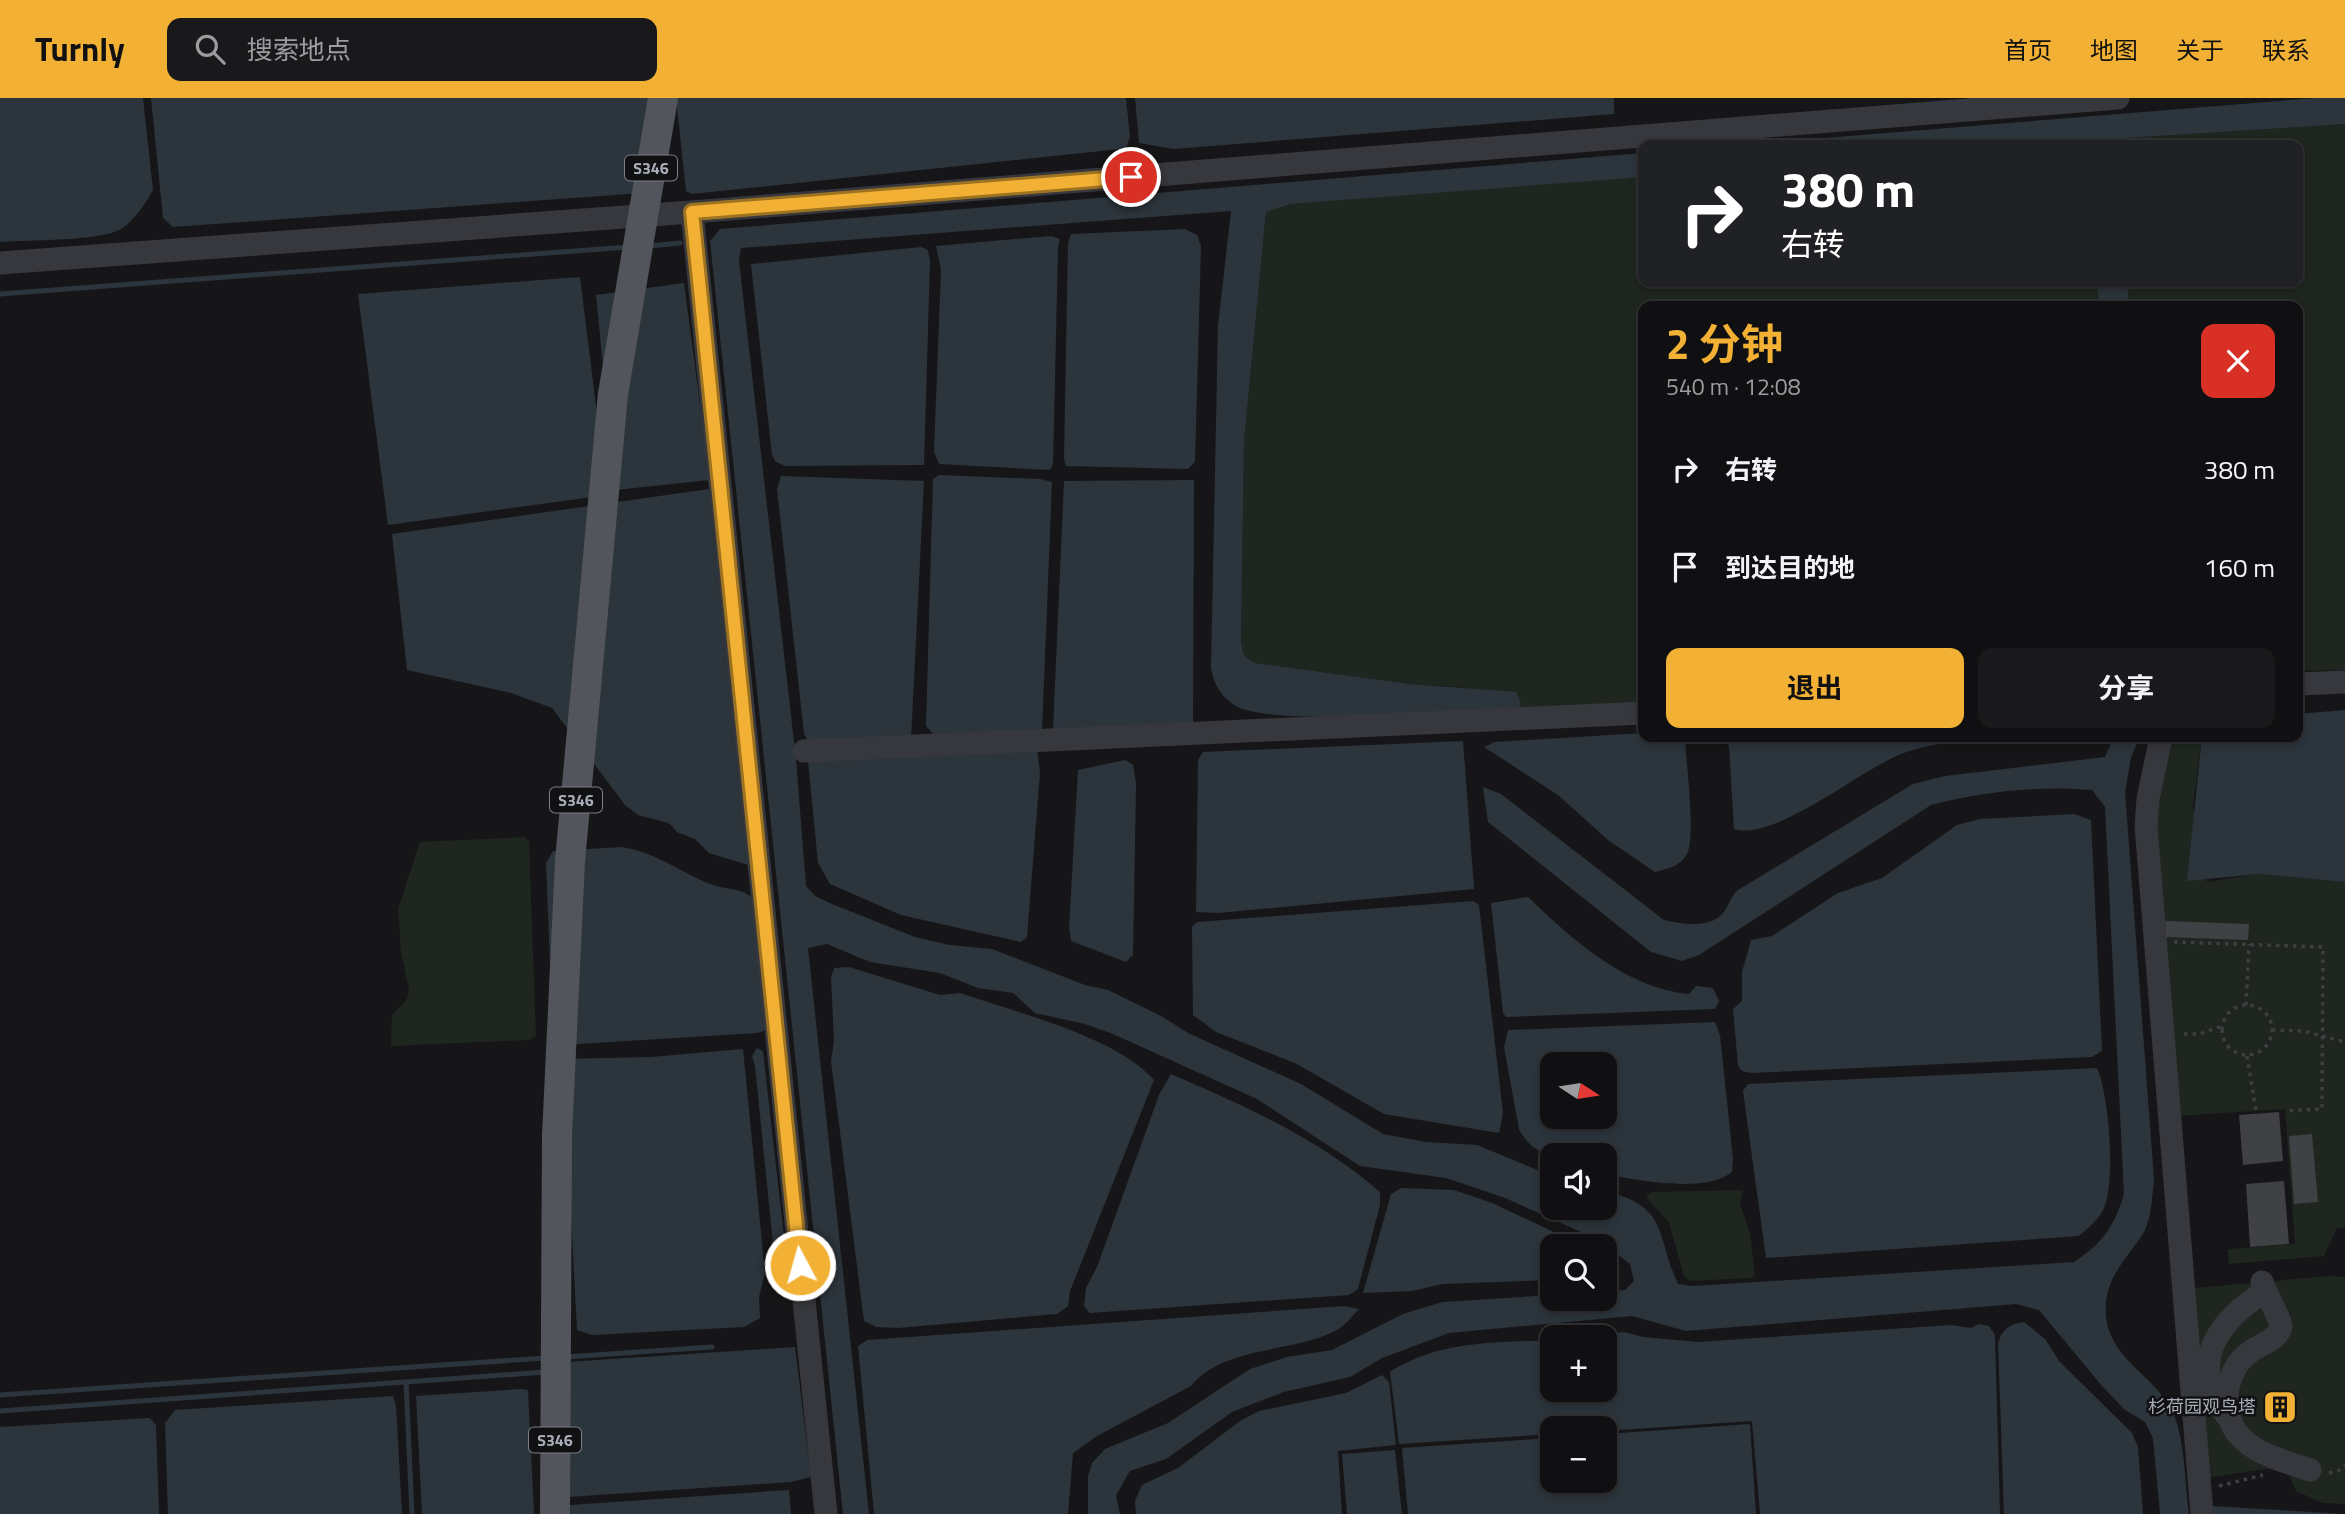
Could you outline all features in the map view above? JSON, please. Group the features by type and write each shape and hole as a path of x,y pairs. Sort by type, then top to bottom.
{"main road":[{"name":"S346","path":"555,1514 557,1136 570,861 613,394 663,98"}],"street":[{"path":"0,263 639,236 692,212 2118,98"},
{"path":"692,212 826,1514"},
{"path":"2303,684 2345,682"},
{"path":"804,751 1638,713"},
{"path":"2160,742 2148,799 2146,826 2161,1028 2195,1375 2202,1514"},
{"path":"2195,1375 2222,1328 2236,1310 2263,1287 2268,1302 2281,1318 2281,1326 2277,1335 2246,1354 2233,1370 2227,1394 2227,1416"},
{"path":"2195,1375 2227,1416 2233,1430 2249,1447 2310,1470"}],"path":[{"path":"2155,941 2323,947 2322,1109 2285,1111"},
{"path":"2246,1005 2249,944"},
{"path":"2246,1005 2267,1014 2273,1030 2262,1051 2247,1056 2239,1055 2226,1045 2222,1026 2228,1013 2246,1005"},
{"path":"2161,1028 2190,1035 2222,1026"},
{"path":"2273,1030 2322,1035 2345,1042"},
{"path":"2247,1056 2256,1111"}],"shaded area":[{"path":"0,98 143,98 153,190 135,217 121,229 98,236 0,242"},
{"path":"151,98 663,98 669,161 665,178 642,193 173,227 163,218"},
{"path":"676,98 1126,98 1130,137 1127,146 1120,149 692,194 686,191"},
{"path":"1135,98 1614,98 1614,114 1173,149 1139,143"},
{"path":"2314,98 2345,98 2345,124 2124,140 1800,140"},
{"path":"2345,124 2345,670 2303,671 2303,301 2129,301 2127,287 2303,287 2303,140 2123,140"},
{"path":"1638,153 1638,177 1290,204 1266,212 1244,441 1241,642 1244,656 1255,663 1410,684 1516,692 1521,703 1518,709 1371,716 1288,716 1256,712 1236,706 1219,690 1211,668 1218,326 1231,211 741,248 739,261 796,759 806,886 815,896 832,904 915,937 949,945 992,949 1085,985 1108,990 1163,1017 1188,1033 1301,1084 1383,1134 1426,1142 1477,1145 1540,1171 1540,1214 1505,1198 1446,1178 1360,1166 1257,1099 1113,1034 1085,1024 1035,1013 1013,993 978,988 940,973 870,962 827,944 808,948 869,1514 843,1514 710,241 720,229"},
{"path":"1638,175 1638,287 2097,287 2099,301 1638,301 1638,702 1518,709 1460,687 1410,684 1255,663 1244,656 1241,642 1244,441 1266,212 1290,204"},
{"path":"1185,229 1197,235 1201,246 1195,462 1188,469 1066,466 1068,243 1071,234"},
{"path":"1051,236 1060,239 1053,464 1050,470 939,464 934,452 941,270 936,246"},
{"path":"921,247 928,250 930,261 924,465 786,466 776,462 772,455 751,264"},
{"path":"580,277 607,495 388,525 358,294"},
{"path":"684,283 710,480 615,490 596,295"},
{"path":"2097,287 2127,287 2129,301 2099,301"},
{"path":"939,475 1040,479 1052,482 1042,731 934,735 926,726 933,479"},
{"path":"781,476 924,481 911,739 808,742 804,734 777,489"},
{"path":"1194,480 1193,724 1053,730 1064,481"},
{"path":"709,489 748,865 709,853 695,839 677,832 669,823 638,815 625,805 552,708 511,693 407,670 392,534"},
{"path":"2345,710 2345,882 2258,874 2187,881 2201,742 2303,742 2303,714"},
{"path":"1638,733 1638,742 1685,742 1691,816 1687,854 1673,866 1655,872 1608,840 1558,795 1484,747 1495,742"},
{"path":"1463,741 1474,889 1218,913 1196,912 1198,760 1203,752"},
{"path":"1727,742 1949,742 1901,754 1794,815 1751,830 1734,829"},
{"path":"2112,742 2138,742 2131,757 2125,792 2154,1179 2147,1226 2111,1282 2106,1302 2107,1321 2120,1351 2154,1386 2173,1413 2182,1449 2189,1514 2160,1514 2153,1438 2145,1422 2125,1410 2102,1386 2039,1310 2016,1304 1686,1331 1632,1316 1449,1333 1382,1358 1350,1377 1284,1392 1232,1412 1166,1459 1130,1471 1116,1495 1120,1514 1088,1514 1088,1476 1092,1463 1105,1449 1168,1423 1250,1369 1287,1357 1332,1350 1403,1314 1442,1302 1540,1296 1540,1311 1617,1311 1617,1291 1625,1290 1634,1281 1630,1264 1617,1254 1617,1234 1586,1234 1554,1220 1617,1220 1617,1195 1641,1205 1651,1214 1657,1225 1678,1284 1693,1286 2074,1262 2093,1248 2116,1216 2124,1194 2105,807 2092,790 2052,788 1970,796 1931,805 1699,955 1682,961 1651,952 1488,822 1483,787 1501,794 1664,920 1695,924 1717,918 1738,890 1913,784 1945,776 2105,757"},
{"path":"2169,742 2201,742 2193,806 2207,882 2258,874 2345,882 2345,1228 2337,1228 2324,1256 2229,1264 2228,1249 2295,1244 2285,1109 2177,1116 2156,806"},
{"path":"1037,749 1040,772 1027,937 1021,942 901,915 830,884 818,863 808,761"},
{"path":"1125,760 1133,765 1136,784 1133,955 1126,962 1071,941 1069,928 1078,770"},
{"path":"2074,814 2091,820 2102,1051 2092,1057 1751,1073 1742,1071 1738,1066 1733,1009 1742,1001 1742,972 1751,940 1772,936 1838,893 1882,878 1957,825 1980,819"},
{"path":"524,837 529,841 536,1036 529,1040 391,1046 392,1015 407,999 409,990 401,951 398,909 420,842"},
{"path":"622,847 649,854 704,881 740,891 752,898 766,1030 758,1033 561,1045 553,1038 546,863 553,851"},
{"path":"1528,897 1581,945 1622,972 1666,990 1689,994 1696,986 1713,988 1719,1001 1715,1009 1506,1017 1503,1013 1491,903"},
{"path":"1473,901 1479,905 1503,1113 1499,1133 1384,1114 1295,1063 1216,1032 1193,1015 1192,927 1197,922"},
{"path":"849,967 940,995 960,993 1064,1028 1116,1051 1154,1080 1070,1291 1068,1306 1057,1314 898,1328 876,1327 864,1321 831,1061 834,1041 831,977 834,968"},
{"path":"1715,1022 1720,1035 1733,1159 1732,1172 1720,1179 1705,1182 1652,1182 1617,1176 1617,1143 1540,1143 1540,1150 1535,1148 1519,1129 1504,1047 1508,1030"},
{"path":"757,1048 763,1051 788,1272 783,1277 778,1275 775,1264 752,1056"},
{"path":"743,1049 765,1273 759,1297 760,1318 744,1327 592,1335 577,1330 563,1059 651,1057"},
{"path":"2097,1068 2108,1118 2109,1183 2102,1212 2079,1236 1766,1258 1743,1091 1748,1084"},
{"path":"1171,1074 1280,1125 1332,1156 1380,1192 1380,1205 1358,1289 1349,1295 1090,1313 1084,1306 1086,1288 1097,1267 1159,1095"},
{"path":"1401,1188 1454,1190 1492,1203 1558,1234 1540,1234 1540,1280 1442,1284 1412,1291 1363,1293 1391,1194"},
{"path":"1743,1190 1740,1203 1750,1234 1755,1274 1751,1278 1689,1281 1684,1276 1669,1223 1646,1197 1652,1192"},
{"path":"2345,1277 2345,1504 2323,1503 2296,1491 2290,1477 2293,1465 2205,1478 2193,1288"},
{"path":"1344,1306 1359,1309 1335,1331 1221,1364 1205,1373 1191,1386 1097,1436 1073,1453 1068,1514 874,1514 858,1346 867,1340"},
{"path":"2024,1322 2045,1339 2059,1361 2132,1433 2138,1447 2143,1514 2004,1514 1998,1343 2007,1328"},
{"path":"1979,1324 1989,1326 1995,1335 2000,1514 1760,1514 1752,1421 1617,1430 1617,1416 1540,1416 1540,1435 1399,1444 1390,1372 1428,1354 1448,1349 1489,1343 1540,1341 1540,1402 1617,1402 1617,1333 1698,1342 1951,1325 1971,1328"},
{"path":"795,1347 811,1477 791,1482 554,1498 567,1362"},
{"path":"1382,1375 1389,1382 1396,1445 1338,1451 1342,1514 1136,1514 1135,1501 1142,1485 1178,1468 1240,1421 1259,1411 1346,1393"},
{"path":"528,1390 534,1514 422,1514 416,1396"},
{"path":"393,1396 396,1406 402,1514 168,1514 165,1423 175,1410"},
{"path":"150,1418 156,1425 159,1514 0,1514 0,1427"},
{"path":"1750,1424 1756,1514 1408,1514 1402,1448 1540,1439 1540,1493 1617,1493 1617,1433"},
{"path":"1395,1450 1402,1514 1347,1514 1342,1454"},
{"path":"789,1490 791,1514 556,1514 556,1506"},
{"path":"2211,1506 2345,1514 2213,1514"}],"building":[{"path":"2166,921 2249,924 2248,940 2165,937"},
{"path":"2279,1112 2283,1161 2243,1165 2239,1115"},
{"path":"2312,1134 2318,1202 2294,1204 2289,1136"},
{"path":"2284,1181 2289,1244 2250,1247 2246,1184"},
{"name":"杉荷园观鸟塔","path":"2280,1395 2289,1398 2292,1407 2289,1416 2280,1419 2271,1416 2268,1407 2271,1398"}],"waterway":[{"path":"649,246 680,243"},
{"path":"0,294 628,247"},
{"path":"565,1357 712,1347"},
{"path":"0,1395 545,1358"},
{"path":"0,1411 545,1372"},
{"path":"406,1382 412,1514"}],"place":[{"name":"杉荷园观鸟塔","path":"2280,1407"}],"route":[{"path":"800,1265 692,212 1131,177"}]}
